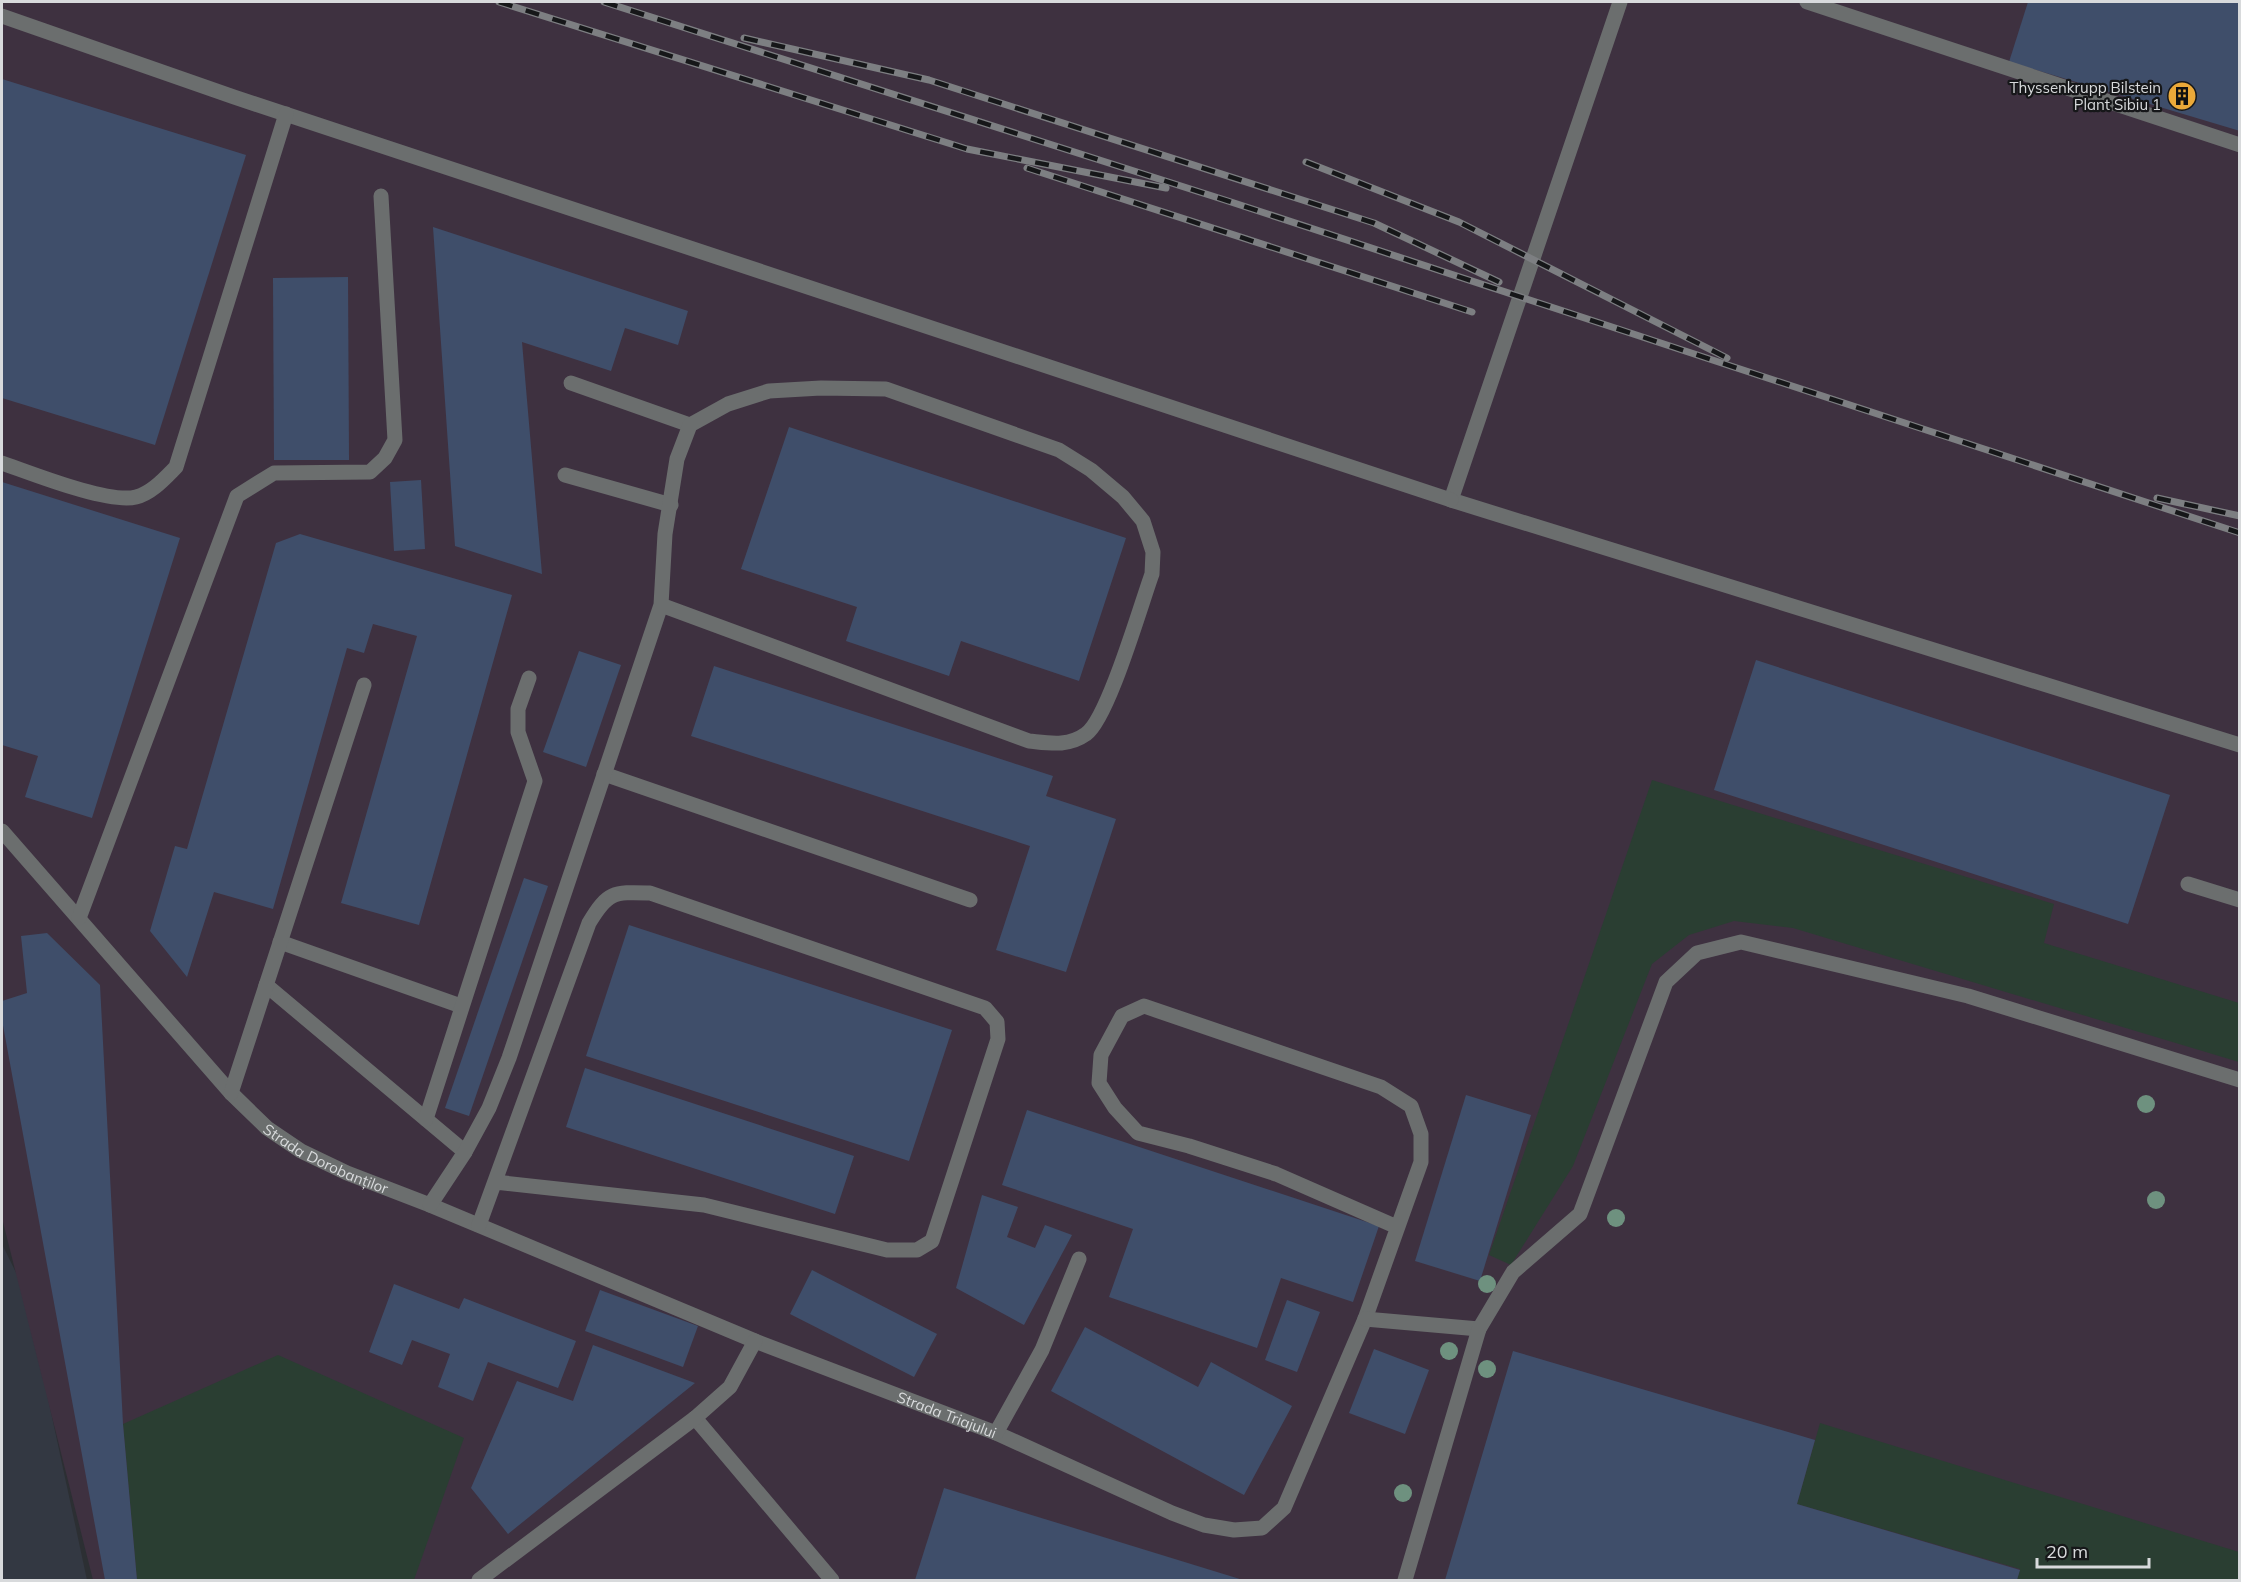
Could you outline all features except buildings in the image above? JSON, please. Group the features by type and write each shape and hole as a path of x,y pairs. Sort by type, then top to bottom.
{"street":[{"path":"1451,500 1620,2"},
{"path":"1807,2 2240,145"},
{"path":"2,16 286,114 1451,500 2240,745"},
{"path":"2,463 102,496 135,497 161,483 176,467 286,114"},
{"path":"79,918 237,496 274,473 370,472 385,458 395,440 381,196"},
{"path":"571,382 690,425"},
{"path":"430,1205 465,1152 489,1108 509,1058 661,605 665,534 677,459 690,425 728,404 769,391 821,388 886,389 1059,450 1091,470 1123,497 1143,521 1152,552 1152,574 1106,707 1089,733 1061,745 1029,741 661,605"},
{"path":"565,475 670,504"},
{"path":"426,1119 535,781 518,732 518,709 529,678"},
{"path":"231,1093 364,685"},
{"path":"604,774 970,900"},
{"name":"Strada Dorobanților","path":"2,831 231,1093 267,1128 301,1151 346,1173 479,1225 755,1341"},
{"path":"2188,884 2240,900"},
{"path":"479,1225 589,923 601,902 611,896 624,892 650,893 985,1008 997,1022 998,1039 932,1241 917,1250 887,1250 705,1205 495,1182"},
{"path":"280,942 461,1006"},
{"path":"1404,1581 1479,1329 1513,1272 1580,1214 1666,982 1697,953 1741,942 1968,996 2240,1080"},
{"path":"266,985 465,1152"},
{"name":"Strada Triajului","path":"755,1341 996,1432 1172,1513 1204,1525 1234,1530 1262,1528 1284,1508 1365,1319 1421,1162 1421,1134 1411,1106 1381,1087 1144,1006 1122,1016 1101,1055 1099,1083 1115,1108 1138,1132 1276,1174 1397,1227"},
{"path":"996,1432 1042,1350 1078,1259"},
{"path":"1365,1319 1479,1329"},
{"path":"479,1581 695,1418 730,1387 755,1341"},
{"path":"695,1418 832,1581"}],"shaded area":[{"path":"2,2 2239,2 2239,1580 93,1580 2,1218"},
{"path":"2,1244 25,1291 87,1580 2,1580"}],"green space":[{"path":"1652,780 2054,904 2044,943 2239,1003 2239,1062 1793,928 1734,921 1689,935 1652,964 1573,1166 1511,1265 1489,1255"},
{"path":"278,1355 464,1438 414,1580 137,1580 123,1424"},
{"path":"1820,1423 2239,1552 2239,1580 2017,1580 2020,1569 1797,1504"}],"railway":[{"path":"499,2 967,149 1166,188"},
{"path":"604,2 1228,201 2240,533"},
{"path":"744,38 929,80 1374,223 1499,282"},
{"path":"1306,162 1459,222 1727,358"},
{"path":"1027,168 1472,312"},
{"path":"2157,498 2240,516"}],"place":[{"name":"Thyssenkrupp Bilstein Plant Sibiu 1","path":"2182,96"}]}
